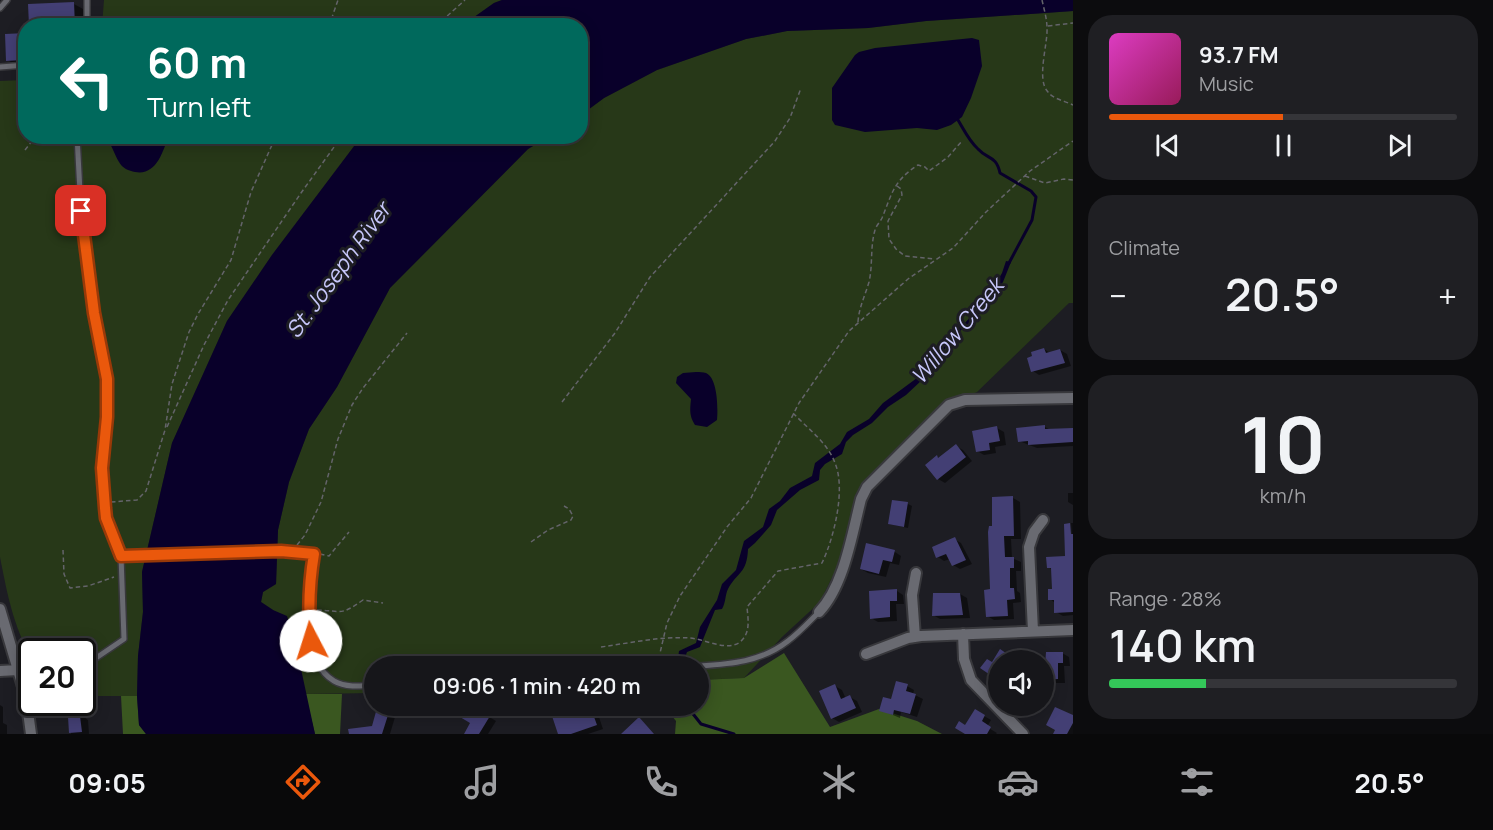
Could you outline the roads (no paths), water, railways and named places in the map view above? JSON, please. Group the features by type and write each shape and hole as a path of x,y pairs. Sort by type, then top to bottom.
{"street":[{"path":"819,612 826,605 837,584 861,499 867,487 949,405 958,401 1073,398"},
{"path":"1033,631 1029,547 1034,532 1043,520"},
{"path":"915,637 912,595 916,573"},
{"path":"0,609 26,697 31,734"},
{"path":"866,654 915,637 1073,630"},
{"path":"963,634 964,659 971,680 1023,734"},
{"path":"0,671 17,668"}],"lane":[{"path":"0,8 7,0"},
{"path":"87,0 87,18"},
{"path":"0,67 18,66"},
{"path":"78,144 84,238 94,313 107,379 107,417 102,468 104,503 106,518 121,556 124,639 96,658"},
{"path":"121,556 281,551 314,554 309,582 309,610 315,656 321,669 335,682 346,686 364,685"},
{"path":"709,665 731,664 764,656 788,642 819,612"}],"water":[{"path":"502,0 1073,0 1073,11 926,21 868,28 787,31 746,39 657,70 604,98 588,110 588,18 473,18"},
{"path":"972,38 979,40 982,66 962,117 951,125 937,130 917,128 865,132 835,125 832,120 832,88 859,52 875,48"},
{"path":"110,144 166,144 158,162 142,172 126,169 117,159"},
{"name":"St. Joseph River","path":"356,144 536,144 528,149 390,288 337,387 309,429 289,482 278,530 276,584 263,592 261,602 287,616 295,641 315,734 146,734 139,725 137,696 138,656 143,612 142,572 172,443 227,321 272,255"},
{"path":"1006,261 1011,262 1003,282 990,301 975,319 955,335 922,380 872,423 853,435 846,442 842,454 825,464 820,470 819,480 800,490 777,510 771,525 748,549 744,568 731,583 722,609 715,610 700,647 687,652 686,656 678,656 679,651 696,643 700,627 717,600 722,584 736,570 744,541 763,527 769,509 780,501 790,488 812,476 815,463 840,444 847,432 869,419 883,403 917,378 953,331 963,325 987,299"},
{"path":"696,372 710,376 715,387 717,420 707,427 695,425 690,409 691,399 676,383 677,377 683,373"}],"waterway":[{"name":"Willow Creek","path":"958,120 975,146 996,163 1000,173 1031,191 1036,197 1032,220 1009,263"},
{"name":"Willow Creek","path":"695,716 701,724 734,734"}]}
